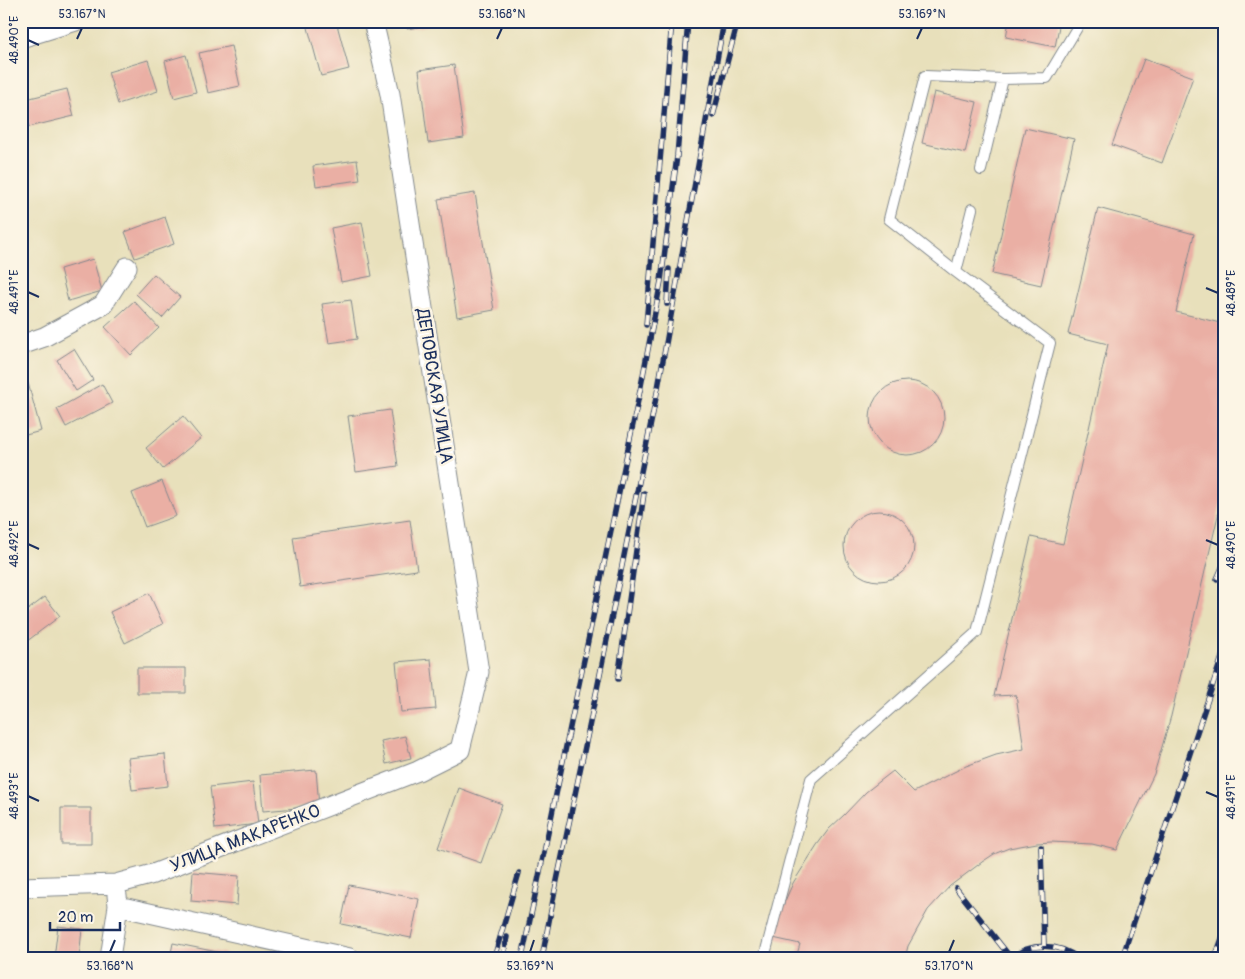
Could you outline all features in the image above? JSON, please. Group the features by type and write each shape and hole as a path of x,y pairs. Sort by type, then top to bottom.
{"street":[{"name":"ДЕПОВСКАЯ УЛИЦА","path":"373,21 390,94 479,672 460,750"},
{"path":"21,38 67,23"},
{"path":"21,345 44,337 104,305 127,266"},
{"name":"УЛИЦА МАКАРЕНКО","path":"21,887 116,884 153,874 409,775 460,750"},
{"path":"110,958 118,906 116,884"},
{"path":"118,906 350,958"}],"lane":[{"path":"764,958 811,779 977,632 1050,343 889,219 925,76 1003,79 1047,78 1081,21"},
{"path":"981,170 1003,79"},
{"path":"956,272 972,209"}],"building":[{"path":"316,21 336,21 349,69 321,76 307,24"},
{"path":"406,21 447,21 447,22 407,29"},
{"path":"1009,21 1060,21 1055,47 1006,37"},
{"path":"231,46 240,86 208,93 199,53"},
{"path":"186,55 196,92 174,98 165,61"},
{"path":"1144,59 1193,77 1162,163 1112,145"},
{"path":"148,60 158,91 118,104 108,72"},
{"path":"454,65 464,138 428,143 419,70"},
{"path":"67,89 74,116 29,127 22,100"},
{"path":"934,92 977,102 965,153 922,143"},
{"path":"1025,128 1074,139 1041,285 992,274"},
{"path":"357,160 360,180 316,186 313,166"},
{"path":"475,193 494,310 457,317 438,199"},
{"path":"1098,208 1194,234 1176,312 1224,324 1224,490 1171,716 1154,774 1117,850 1092,844 1051,842 1009,848 994,854 950,886 928,910 908,946 905,958 796,958 800,944 773,938 785,901 793,883 817,845 829,829 866,792 893,771 914,792 966,766 996,755 1024,749 1016,695 994,696 1031,537 1063,544 1108,344 1068,334"},
{"path":"165,217 174,244 135,258 125,232"},
{"path":"362,222 372,276 341,282 331,228"},
{"path":"93,259 102,291 68,301 60,269"},
{"path":"154,274 180,297 162,318 136,294"},
{"path":"351,300 357,339 329,343 322,304"},
{"path":"134,301 159,328 131,355 105,327"},
{"path":"74,349 93,380 76,391 57,360"},
{"path":"907,381 921,384 933,392 941,404 944,418 941,432 933,444 921,452 907,455 893,452 881,444 873,432 870,418 873,404 881,392 893,384"},
{"path":"28,383 41,431 22,436 21,385"},
{"path":"102,384 112,403 66,427 57,409"},
{"path":"390,410 398,466 356,472 348,416"},
{"path":"183,416 201,438 163,469 146,448"},
{"path":"162,481 176,516 145,527 132,493"},
{"path":"879,511 892,514 904,521 911,533 914,546 911,559 904,571 892,578 879,581 866,578 854,571 847,559 844,546 847,533 854,521 866,514"},
{"path":"410,520 417,570 300,587 293,537"},
{"path":"149,593 163,624 125,643 110,612"},
{"path":"45,597 60,616 26,642 21,636 21,615"},
{"path":"431,659 436,709 401,712 396,662"},
{"path":"137,668 186,668 186,693 137,693"},
{"path":"405,736 411,758 386,764 381,741"},
{"path":"165,754 168,786 132,790 128,758"},
{"path":"316,770 319,806 263,811 260,775"},
{"path":"253,782 258,824 215,829 210,787"},
{"path":"459,788 502,804 481,863 438,848"},
{"path":"61,808 91,808 91,844 61,844"},
{"path":"193,872 239,876 237,905 191,901"},
{"path":"349,885 419,899 411,938 341,924"},
{"path":"58,926 82,929 79,958 54,958"},
{"path":"173,943 242,957 242,958 170,958"}],"railway":[{"path":"646,325 672,21"},
{"path":"522,958 641,386 661,281 677,156 688,21"},
{"path":"542,958 658,388 724,21"},
{"path":"713,116 738,21"},
{"path":"667,304 669,269"},
{"path":"618,679 644,493"},
{"path":"1217,579 1224,563"},
{"path":"1124,958 1125,949 1224,651"},
{"path":"1041,847 1044,946"},
{"path":"494,958 519,873"},
{"path":"956,888 1011,958"},
{"path":"1215,958 1224,933"},
{"path":"503,958 507,937"},
{"path":"1012,958 1027,949 1045,946 1062,949 1078,958"}]}
